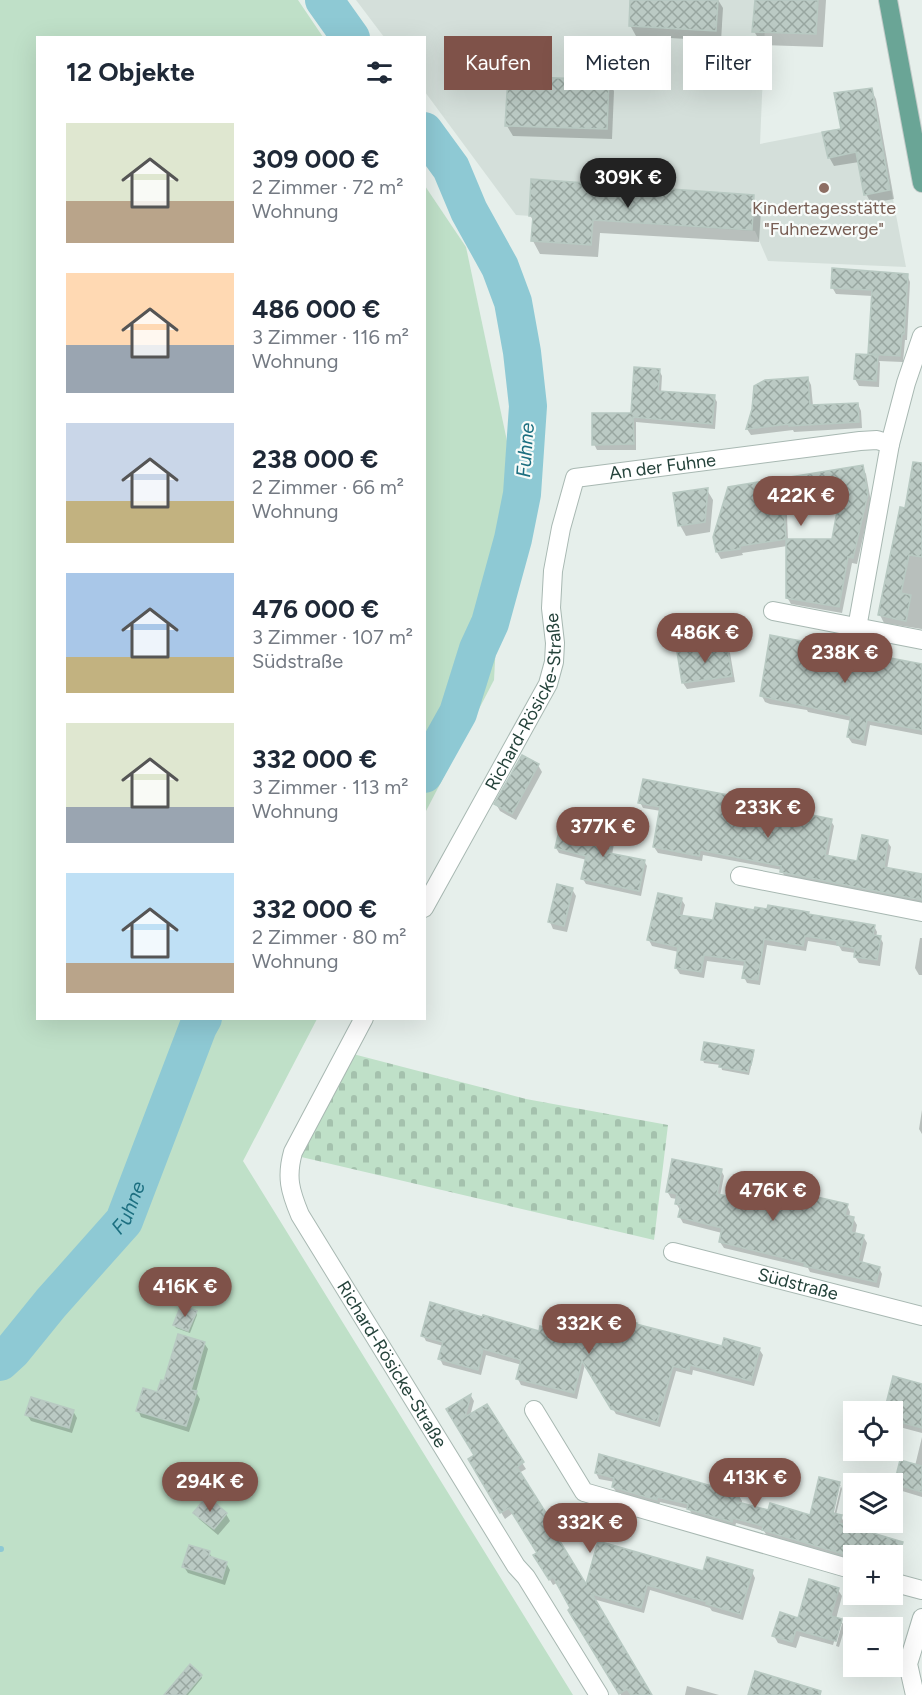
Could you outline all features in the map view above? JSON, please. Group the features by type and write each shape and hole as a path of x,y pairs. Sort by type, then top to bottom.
{"main road":[{"path":"888,0 922,183"}],"street":[{"path":"857,628 890,444 906,383 922,336"},
{"name":"An der Fuhne","path":"575,478 860,441 877,440 890,444"},
{"name":"Richard-Rösicke-Straße","path":"426,904 548,684 554,662 555,643 551,608 553,571 561,528 575,478"},
{"path":"773,611 922,640"},
{"path":"740,876 922,912"},
{"name":"Richard-Rösicke-Straße","path":"363,1020 293,1152 288,1179 293,1197 300,1215 516,1566 526,1576 599,1695"},
{"name":"Südstraße","path":"673,1252 922,1316"},
{"path":"534,1410 584,1492 843,1567"},
{"path":"903,1585 922,1590"},
{"path":"915,1695 909,1664 922,1618"}],"shaded area":[{"path":"356,0 766,0 764,36 683,36 683,90 762,90 760,144 878,121 906,267 768,261 755,231 516,215 426,93 426,36 383,36"}],"green space":[{"path":"0,0 298,0 322,36 36,36 36,1020 316,1020 243,1161 573,1695 0,1695"},
{"path":"426,187 466,247 507,441 494,680 426,811"},
{"path":"353,1054 526,1099 668,1125 654,1240 297,1156"}],"building":[{"path":"630,0 718,0 716,31 629,26"},
{"path":"755,0 818,0 816,34 752,32"},
{"path":"552,78 564,78 564,90 609,90 607,129 505,126 507,90 552,90"},
{"path":"872,88 890,190 864,195 856,152 828,158 822,132 841,129 834,93"},
{"path":"531,179 754,195 752,230 593,220 591,245 531,241 533,216 529,216"},
{"path":"832,268 908,274 904,334 902,334 900,356 868,354 872,290 831,288"},
{"path":"856,354 878,355 876,381 854,379"},
{"path":"634,367 660,369 658,391 715,395 712,424 633,417 634,444 592,445 592,413 631,413"},
{"path":"808,377 810,405 858,403 859,422 789,426 789,424 746,429 752,409 754,386 765,380"},
{"path":"913,462 922,463 922,557 909,555 901,593 911,595 906,621 878,615 900,507 905,508"},
{"path":"863,465 868,494 853,558 848,557 839,607 786,598 786,539 716,552 713,537 728,487","holes":["839,500 832,539 786,539 784,508"]},
{"path":"708,488 705,522 678,526 673,493"},
{"path":"770,635 922,664 922,730 867,720 863,740 847,737 851,716 760,696"},
{"path":"727,645 732,676 682,683 677,652"},
{"path":"522,755 539,764 512,814 494,804"},
{"path":"643,779 729,795 728,798 832,819 825,855 857,861 862,835 888,840 884,867 922,874 922,900 780,872 781,866 700,850 699,856 653,847 660,807 638,803"},
{"path":"593,822 614,826 609,853 645,860 639,891 581,879 586,856 555,848 559,831 590,838"},
{"path":"557,884 573,888 564,926 548,922"},
{"path":"658,893 682,898 679,915 713,920 716,903 754,910 755,907 767,909 768,905 875,925 873,935 881,936 877,960 854,957 855,948 837,945 837,941 805,936 803,946 764,939 758,980 742,978 745,961 704,955 701,972 675,968 678,947 647,940"},
{"path":"704,1042 754,1050 748,1072 719,1067 720,1063 701,1060"},
{"path":"672,1159 722,1169 717,1194 756,1202 760,1184 848,1204 845,1215 854,1217 851,1232 864,1235 858,1261 880,1267 876,1282 804,1266 805,1263 719,1242 722,1228 678,1217 681,1205 675,1204 677,1194 666,1192"},
{"path":"430,1302 539,1331 540,1326 557,1331 559,1323 600,1335 606,1314 722,1346 724,1338 760,1348 751,1381 690,1365 689,1370 673,1366 657,1422 611,1409 582,1361 574,1393 516,1379 521,1360 483,1349 478,1370 438,1359 443,1342 421,1336"},
{"path":"181,1305 197,1311 188,1331 173,1325"},
{"path":"178,1334 205,1342 191,1390 197,1391 186,1426 136,1411 143,1388 157,1392 161,1380 164,1381"},
{"path":"893,1376 922,1384 922,1428 903,1423 903,1401 887,1401"},
{"path":"471,1394 465,1417 487,1404 524,1462 517,1467 548,1516 544,1515 586,1584 598,1541 703,1571 707,1557 753,1570 740,1614 647,1585 641,1608 592,1594 652,1695 631,1695 627,1689 619,1694 568,1610 570,1608 553,1577 549,1580 533,1555 537,1553 509,1508 500,1513 468,1459 474,1455 446,1409"},
{"path":"31,1397 74,1410 69,1428 25,1415"},
{"path":"599,1454 740,1494 738,1502 768,1510 770,1503 810,1515 819,1477 840,1482 833,1513 842,1515 839,1523 843,1524 843,1533 873,1533 903,1542 902,1545 843,1545 843,1554 762,1530 763,1526 733,1518 732,1522 687,1509 688,1504 657,1497 657,1500 612,1487 614,1478 595,1473"},
{"path":"900,1461 922,1466 922,1492 903,1487 903,1473 897,1473"},
{"path":"207,1496 227,1513 214,1529 193,1513"},
{"path":"189,1545 210,1551 209,1556 227,1562 222,1579 182,1567"},
{"path":"809,1579 839,1588 831,1616 842,1619 836,1641 796,1630 792,1642 772,1636 780,1612 798,1618"},
{"path":"190,1664 202,1675 185,1695 164,1695"},
{"path":"755,1671 821,1691 820,1695 748,1695"}],"waterway":[{"name":"Fuhne","path":"324,0 350,36"},
{"name":"Fuhne","path":"426,134 451,168 469,211 500,267 513,302 528,406 522,494 513,539 490,623 478,649 458,713 426,770"},
{"name":"Fuhne","path":"0,1362 124,1221 202,1020"}],"place":[{"name":"Kindertagesstätte \"Fuhnezwerge\"","path":"824,188"}]}
